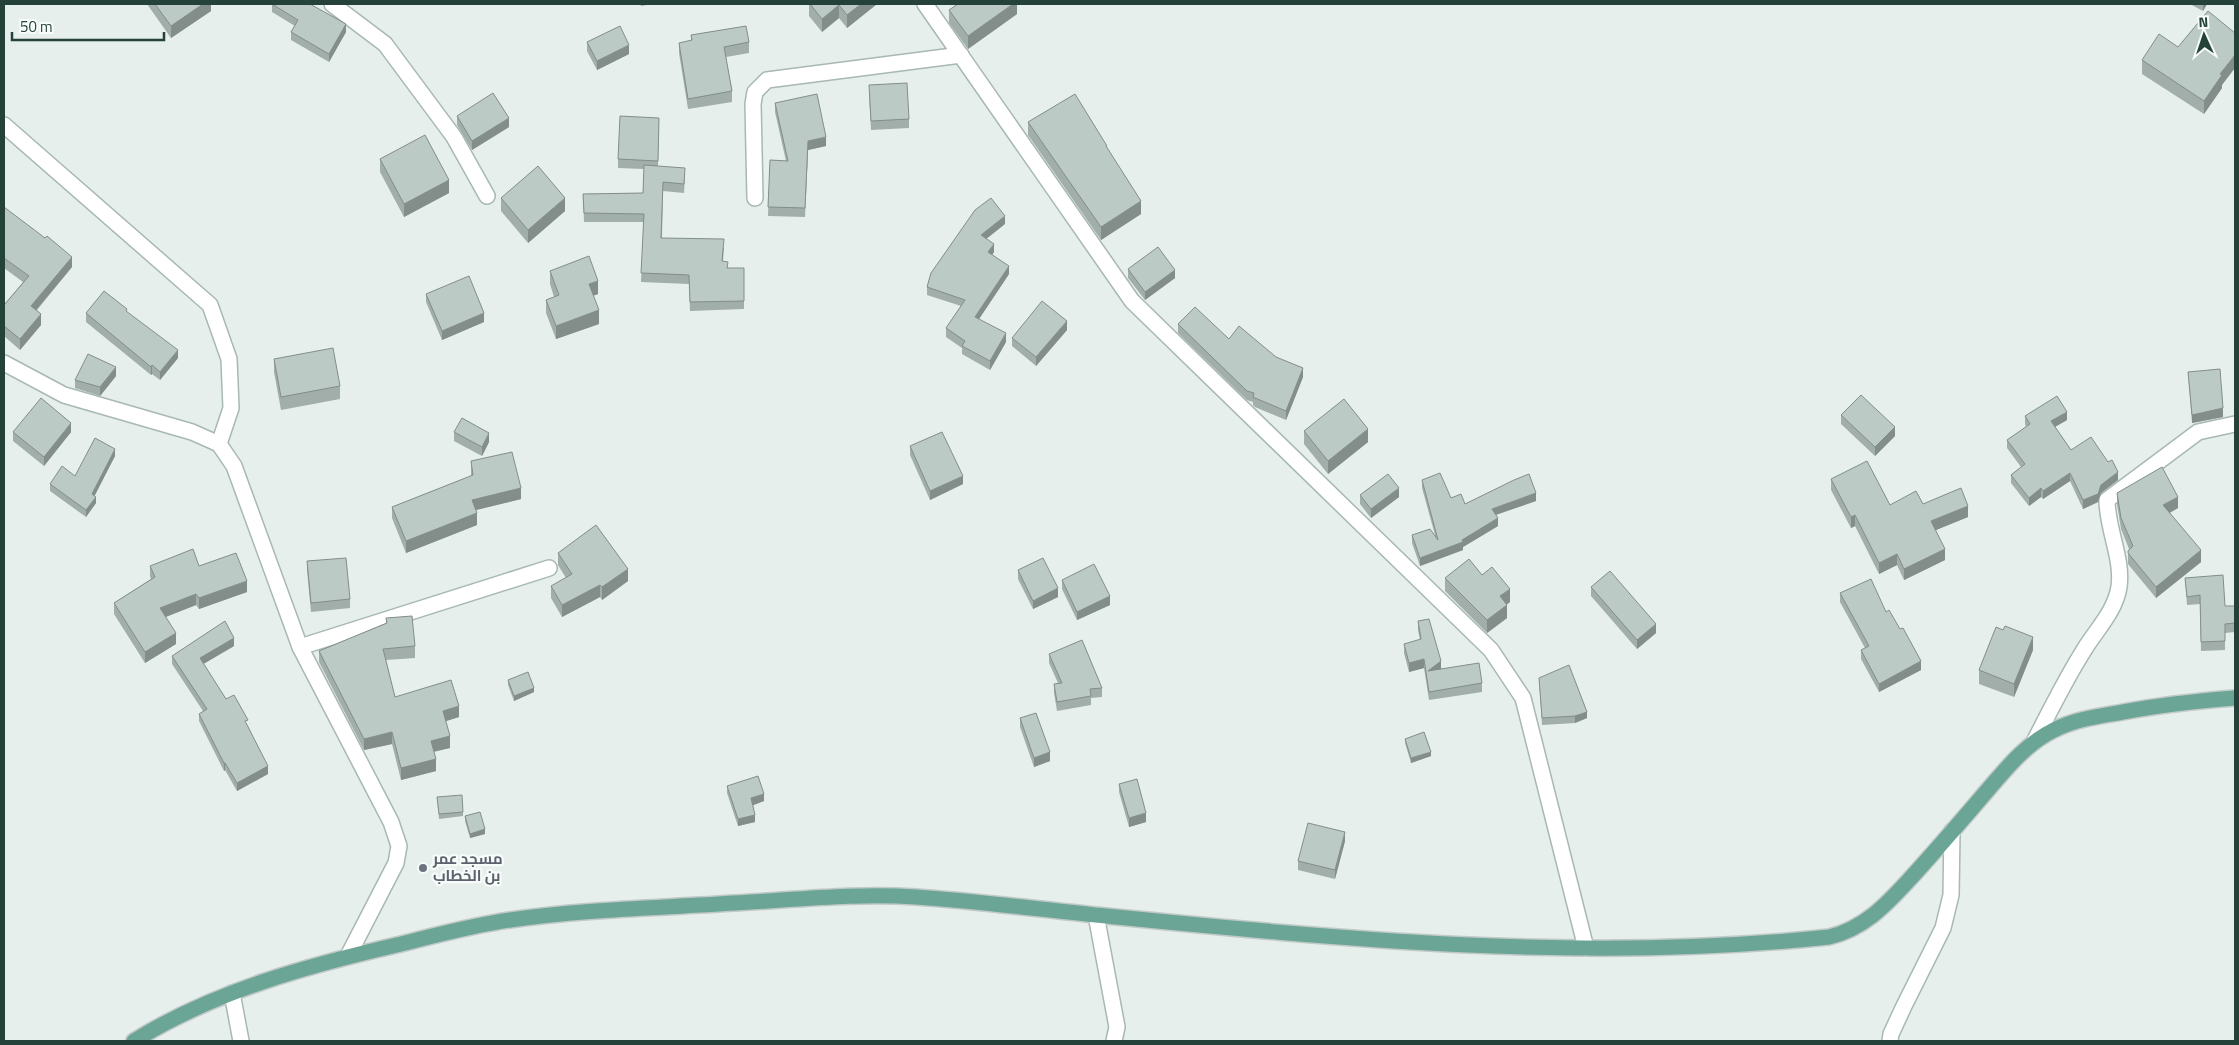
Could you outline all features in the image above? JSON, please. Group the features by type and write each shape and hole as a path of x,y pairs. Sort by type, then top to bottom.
{"main road":[{"path":"134,1041 206,1004 232,993 348,956 510,920 563,914 801,899 912,896 1096,915 1406,942 1586,948 1804,940 1845,933 1860,925 1886,905 2013,760 2034,742 2054,729 2088,718 2173,703 2235,698"}],"street":[{"path":"332,4 385,44 454,137 487,196"},
{"path":"925,4 1132,301 1491,650 1523,698 1586,948"},
{"path":"755,198 753,104 755,92 766,80 961,55"},
{"path":"4,125 210,305 229,359 232,408 219,444"},
{"path":"4,364 64,395 192,432 219,444 234,466 300,646 391,822 399,846 396,863 348,956"},
{"path":"2034,742 2084,650 2114,604 2119,588 2120,571 2107,513 2107,500 2198,432 2235,424"},
{"path":"300,646 549,568"},
{"path":"1890,1041 1891,1034 1904,1006 1943,928 1951,895 1952,831"},
{"path":"1096,915 1118,1027 1114,1041"},
{"path":"232,993 241,1041"}],"building":[{"path":"155,4 203,4 171,26"},
{"path":"272,4 310,4 346,24 329,54 291,32 298,20"},
{"path":"810,4 861,4 847,15 839,5 822,19"},
{"path":"958,4 1013,4 968,36 949,10"},
{"path":"2208,11 2235,33 2235,55 2220,74 2222,75 2204,101 2142,60 2159,34 2178,47"},
{"path":"620,26 629,45 597,61 587,42"},
{"path":"746,26 749,42 724,47 732,91 688,99 679,43 692,40 691,35"},
{"path":"907,83 909,119 871,121 869,85"},
{"path":"493,93 509,118 472,141 457,116"},
{"path":"817,94 826,137 808,141 805,208 768,207 770,160 788,161 775,103"},
{"path":"1075,94 1141,201 1101,227 1028,122"},
{"path":"620,116 659,118 658,161 618,159"},
{"path":"425,135 449,180 404,204 380,159"},
{"path":"644,165 685,168 684,184 663,182 661,238 724,239 722,261 728,262 727,268 744,268 744,301 690,302 689,275 641,273 644,214 584,213 583,194 643,193"},
{"path":"538,166 565,198 528,230 501,198"},
{"path":"991,198 1005,216 981,235 994,244 988,252 1009,266 975,317 1006,333 990,361 962,346 965,341 946,328 965,300 927,287 931,273 975,210"},
{"path":"4,207 45,238 47,236 72,257 31,306 41,314 20,339 4,326 4,305 29,276 4,258"},
{"path":"1158,247 1175,270 1145,292 1128,269"},
{"path":"589,256 598,281 589,284 599,310 556,326 546,300 559,295 550,271"},
{"path":"469,276 484,313 442,331 426,294"},
{"path":"104,291 127,309 126,311 178,350 160,372 152,365 151,367 86,313"},
{"path":"1042,301 1067,321 1036,357 1012,338"},
{"path":"1195,307 1229,339 1239,326 1276,357 1303,368 1286,411 1253,397 1254,393 1247,391 1178,324"},
{"path":"333,348 340,386 281,397 274,359"},
{"path":"88,354 116,367 100,387 75,380"},
{"path":"2220,369 2223,408 2192,415 2188,372"},
{"path":"1861,395 1895,427 1875,447 1841,415"},
{"path":"2057,396 2067,412 2051,421 2071,450 2091,437 2108,462 2112,460 2118,472 2101,485 2098,494 2083,500 2070,473 2043,491 2041,488 2029,498 2011,475 2025,464 2007,440 2030,424 2025,416"},
{"path":"41,398 71,423 44,457 13,432"},
{"path":"1344,399 1368,429 1328,461 1304,431"},
{"path":"462,418 489,433 482,447 454,432"},
{"path":"942,432 963,476 930,491 910,446"},
{"path":"95,438 115,449 92,494 96,497 86,510 50,484 62,466 75,476"},
{"path":"512,452 521,488 472,500 477,513 406,541 392,507 473,475 471,461"},
{"path":"1867,461 1890,505 1916,491 1923,504 1961,488 1968,506 1931,521 1945,549 1904,569 1897,554 1879,563 1855,515 1851,517 1831,479"},
{"path":"2162,467 2178,497 2163,505 2201,550 2156,587 2128,553 2133,546 2121,518 2117,493"},
{"path":"1440,473 1451,498 1461,494 1465,504 1529,474 1536,493 1492,509 1498,518 1462,540 1463,542 1420,558 1412,535 1430,529 1438,540 1422,480"},
{"path":"1388,474 1399,488 1371,509 1360,495"},
{"path":"596,525 628,569 602,587 600,585 562,605 551,586 572,574 558,553"},
{"path":"193,549 199,566 236,553 247,581 199,598 196,594 160,608 176,633 145,652 114,603 155,577 150,566"},
{"path":"346,558 350,599 311,603 307,561"},
{"path":"1043,558 1058,588 1033,601 1018,570"},
{"path":"1469,559 1482,575 1492,567 1510,589 1500,596 1507,605 1487,620 1445,578"},
{"path":"1094,564 1110,596 1077,612 1062,580"},
{"path":"1610,571 1656,624 1637,640 1591,587"},
{"path":"2223,575 2225,606 2235,606 2235,623 2225,624 2225,641 2201,642 2200,595 2187,597 2185,578"},
{"path":"1871,579 1886,612 1889,610 1900,629 1903,628 1921,661 1879,684 1861,650 1869,646 1840,593"},
{"path":"412,616 415,646 383,649 395,697 451,680 459,706 443,711 450,736 431,741 436,759 401,768 392,732 364,739 319,651 387,623 386,618"},
{"path":"1429,619 1441,661 1428,671 1479,663 1482,683 1429,692 1424,659 1409,663 1404,644 1421,639 1418,621"},
{"path":"225,621 234,638 200,658 226,699 234,695 248,720 245,721 268,766 237,783 224,763 199,714 207,709 172,656"},
{"path":"2005,626 2033,637 2014,684 1979,670 1996,627 2003,630"},
{"path":"1082,640 1102,688 1090,689 1091,696 1057,702 1054,684 1062,683 1049,654"},
{"path":"1569,665 1587,712 1575,716 1542,718 1539,678"},
{"path":"528,672 534,688 514,696 508,680"},
{"path":"1036,713 1050,752 1034,758 1020,718"},
{"path":"1424,732 1431,752 1411,758 1405,739"},
{"path":"758,776 764,794 751,798 755,815 738,819 727,786"},
{"path":"1137,779 1146,813 1129,818 1119,784"},
{"path":"462,795 463,812 439,814 437,797"},
{"path":"480,812 485,829 470,834 465,816"},
{"path":"1308,823 1345,832 1335,870 1298,861"}],"place":[{"name":"مسجد عمر بن الخطاب","path":"423,868"}]}
